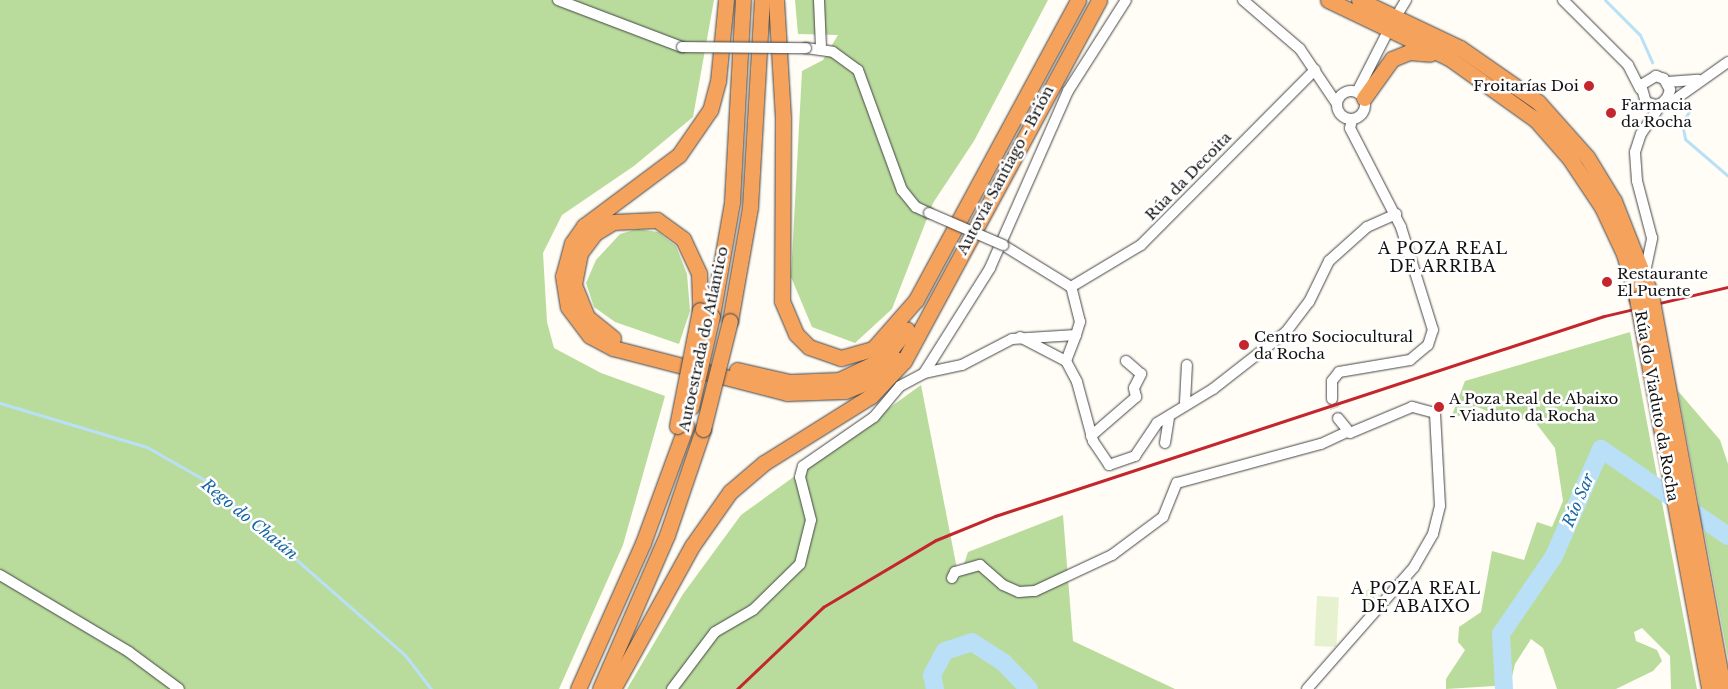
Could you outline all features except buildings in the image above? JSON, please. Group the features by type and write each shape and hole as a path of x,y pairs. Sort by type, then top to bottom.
{"highway":[{"path":"726,0 718,81 695,135 658,174 584,226 572,243 563,276 565,296 576,322 613,348 787,393 825,394 865,383 914,341"},
{"name":"Autoestrada do Atlántico","path":"578,689 643,543 681,426 732,202 743,0"},
{"name":"Autoestrada do Atlántico","path":"600,689 667,535 703,429 730,321 750,207 762,0"},
{"path":"776,0 783,117 779,275 786,318 796,334 810,347 841,358 873,349 911,308 948,244"},
{"name":"Autovía Santiago - Brión","path":"948,244 1078,0"},
{"name":"Autovía Santiago - Brión","path":"614,689 692,546 730,492 764,463 871,396 904,361 1099,0"},
{"name":"Rúa do Viaduto da Rocha","path":"1328,0 1449,58 1516,102 1570,159 1602,207 1644,297"},
{"name":"Rúa do Viaduto da Rocha","path":"1359,0 1460,48 1538,102 1587,157 1614,201 1645,272 1644,297 1719,689"},
{"path":"1361,95 1384,67 1401,54 1418,51 1449,58"},
{"path":"706,313 699,273 683,239 656,220 613,222 595,233 574,268 580,304 597,328 618,341 790,382 823,384 865,370 883,358 908,327 948,244"}],"street":[{"path":"558,0 682,47 822,48 844,57 858,70 902,190 916,207 1003,245 1071,287 1080,322 1066,361"},
{"path":"820,0 822,48"},
{"path":"924,373 1003,245 1068,92 1126,0"},
{"path":"1243,0 1277,28 1316,70 1343,117 1352,120"},
{"path":"1400,10 1406,0"},
{"path":"1563,0 1628,65 1646,102 1661,104 1675,100 1728,62"},
{"path":"1332,399 1332,381 1339,372 1410,360 1433,335 1396,214 1350,128 1352,120 1364,112 1361,95 1385,37"},
{"path":"1628,65 1667,82 1688,84 1710,74"},
{"name":"Rúa da Decoita","path":"1071,287 1141,245 1316,70"},
{"path":"1640,89 1651,76"},
{"path":"1645,272 1652,238 1635,152 1661,104 1669,94 1667,82"},
{"path":"1337,104 1344,94 1361,95"},
{"path":"1020,338 1066,361 1078,382 1091,436 1109,465 1135,456 1157,423 1169,417 1185,402 1213,389 1286,332 1309,302 1329,261 1367,228 1396,214"},
{"path":"672,689 715,632 753,610 800,564 811,520 800,477 803,466 874,417 900,386 924,373 962,365 1020,338 1076,335"},
{"path":"1091,436 1136,397 1134,388 1141,374 1126,361"},
{"path":"1185,402 1187,365"},
{"path":"952,578 954,572 980,565 1003,585 1019,592 1036,591 1112,555 1163,517 1177,483 1321,444 1346,432 1360,431 1412,407 1435,413 1439,514 1434,534 1414,567 1307,689"},
{"path":"1165,443 1169,417"},
{"path":"1338,418 1346,432"},
{"path":"0,575 129,652 179,689"}],"green space":[{"path":"0,0 714,0 693,117 634,166 562,215 543,253 547,322 554,348 601,373 665,396 623,545 559,689 0,689"},
{"path":"795,0 1048,0 974,141 933,203 892,309 855,343 812,327 791,277 802,71 823,60 838,35 798,34"},
{"path":"638,229 658,232 676,246 687,274 690,311 679,344 615,322 594,307 586,283 596,260 620,234"},
{"path":"1630,332 1697,689 1671,689 1670,656 1642,628 1634,632 1636,641 1657,650 1662,661 1653,671 1616,689 1557,689 1543,648 1531,639 1515,664 1510,685 1446,689 1446,679 1465,650 1458,642 1459,627 1481,612 1492,551 1524,560 1537,522 1552,527 1563,501 1555,448 1532,418 1510,421 1475,406 1469,417 1452,415 1465,381"},
{"path":"921,385 959,579 968,552 1063,515 1073,641 1175,689 627,689 683,594 741,515"},
{"path":"1678,391 1720,440 1728,464 1728,658"},
{"path":"1371,589 1379,597 1371,605 1363,597"},
{"path":"1317,596 1339,597 1336,647 1314,646"}],"waterway":[{"path":"1605,0 1640,35 1652,62"},
{"path":"1683,101 1690,110 1682,123 1685,139 1728,176"},
{"name":"Rego do Chaián","path":"0,403 147,447 208,482 405,655 431,689"},
{"name":"Río Sar","path":"1504,689 1501,634 1554,556 1601,449 1728,536"},
{"name":"Río Sar","path":"935,689 932,675 945,651 972,642 1003,662 1029,689"}],"tunnel":[{"path":"1332,399 1338,418"}],"railway":[{"path":"737,689 823,607 936,540 995,516 1604,316 1728,287"}],"place":[{"name":"Froitarías Doi","path":"1589,86"},
{"name":"Farmacia da Rocha","path":"1611,113"},
{"name":"Restaurante El Puente","path":"1607,282"},
{"name":"Centro Sociocultural da Rocha","path":"1244,345"},
{"name":"A Poza Real de Abaixo - Viaduto da Rocha","path":"1439,407"}],"district":[{"name":"A POZA REAL DE ARRIBA","path":"1443,257"},
{"name":"A POZA REAL DE ABAIXO","path":"1416,597"}]}
